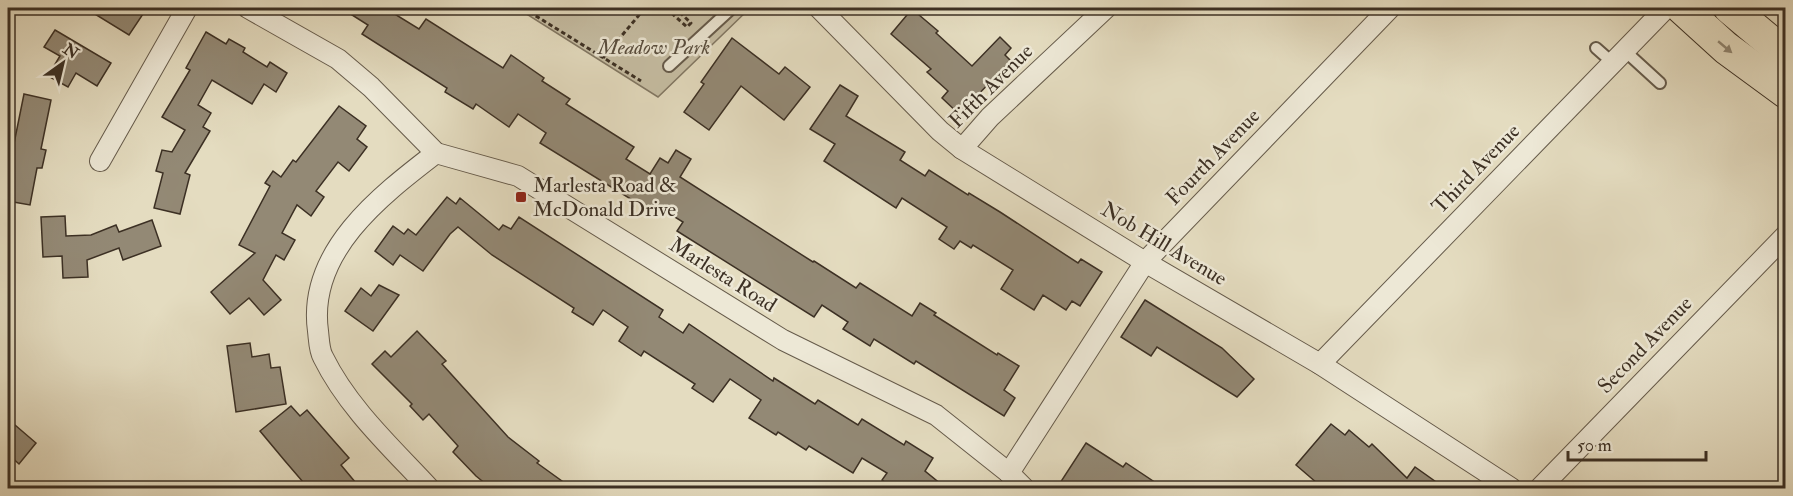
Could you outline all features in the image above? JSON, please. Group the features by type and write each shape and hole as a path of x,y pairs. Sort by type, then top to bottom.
{"main road":[{"path":"1682,8 1726,48 1785,92"},
{"path":"1730,8 1785,55"}],"street":[{"path":"100,161 187,8"},
{"path":"248,8 338,59 371,87 435,153 391,188 352,226 322,278 315,313 322,356 353,406 429,489"},
{"name":"Nob Hill Avenue","path":"819,8 940,131 962,149 1145,262 1320,364 1511,489"},
{"name":"Fifth Avenue","path":"962,149 990,117 1106,8"},
{"name":"Fourth Avenue","path":"1009,473 1145,262 1390,8"},
{"name":"Third Avenue","path":"1320,364 1666,8"},
{"name":"Marlesta Road","path":"435,153 518,176 783,340 936,415 1009,473 1024,489"},
{"name":"Second Avenue","path":"1540,489 1785,235"}],"lane":[{"path":"669,66 732,8"},
{"path":"1596,48 1619,57 1660,83"}],"path":[{"path":"523,8 640,81"},
{"path":"603,58 645,8"},
{"path":"666,8 687,27 691,23 675,8"}],"green space":[{"name":"Meadow Park","path":"517,8 750,8 658,97"}],"building":[{"path":"85,8 147,8 129,35"},
{"path":"341,8 385,8 419,29 426,19 503,68 511,55 544,78 542,81 570,99 566,104 634,147 626,159 650,174 660,158 668,163 676,150 691,159 680,177 813,262 856,288 860,283 912,316 920,303 936,313 934,315 997,355 998,353 1019,366 1004,390 1015,398 1004,416 916,361 914,364 874,339 870,346 843,329 848,322 822,305 814,317 677,231 683,222 654,204 650,211 540,143 546,133 518,114 509,127 476,104 473,109 445,92 447,88 362,34 368,25"},
{"path":"912,9 938,31 936,33 972,66 1000,37 1011,48 1005,55 1011,61 959,114 942,98 948,91 927,72 931,69 891,34"},
{"path":"55,30 111,63 97,86 76,73 68,87 48,76 60,56 44,47"},
{"path":"206,32 226,44 229,39 245,48 243,52 267,67 270,62 287,73 276,92 264,84 252,104 212,80 198,105 211,113 203,127 210,131 185,173 190,175 180,214 154,208 163,173 156,171 162,150 172,152 185,130 162,117 190,70 186,68"},
{"path":"732,38 779,74 785,67 810,87 784,120 741,86 709,130 684,112 704,84 701,82"},
{"path":"840,85 858,96 846,116 905,152 900,160 925,176 929,170 1000,212 1078,263 1081,259 1102,272 1080,306 1072,301 1066,310 1043,295 1034,310 1001,289 1013,270 973,245 971,248 960,241 954,249 939,239 947,227 902,198 896,208 824,161 835,144 810,129"},
{"path":"24,94 51,100 41,149 46,150 42,168 37,168 30,205 8,201 8,173"},
{"path":"339,106 366,126 357,139 367,147 349,171 338,162 316,191 324,197 311,216 297,205 282,233 295,240 284,260 276,255 263,280 281,300 264,315 249,298 230,314 211,292 255,253 239,245 270,186 265,183 273,171 281,177 293,160 296,162"},
{"path":"447,197 456,204 460,198 499,230 503,225 511,229 519,217 663,310 659,317 683,333 689,324 773,381 774,378 815,404 818,400 858,425 862,419 904,445 906,441 933,458 925,471 947,489 894,489 882,480 887,473 862,458 853,473 809,446 806,450 778,432 776,435 749,418 761,400 730,379 713,402 692,388 695,384 644,351 641,356 619,341 628,327 603,310 593,325 572,312 574,308 492,255 458,227 450,234 423,271 400,255 393,265 375,251 393,226 404,234 408,229 416,235"},
{"path":"65,216 66,236 91,235 116,225 119,232 152,220 161,246 123,260 119,248 87,260 88,277 63,278 62,256 43,257 41,217"},
{"path":"379,285 399,295 373,331 345,311 361,288 371,296"},
{"path":"1145,300 1222,348 1254,379 1237,397 1157,347 1151,356 1121,337"},
{"path":"417,331 446,361 442,364 508,437 539,461 537,463 573,489 492,489 476,476 453,452 458,446 429,414 423,420 410,406 412,404 372,364 385,351 391,357"},
{"path":"250,343 252,357 269,354 271,368 280,367 286,404 236,412 227,346"},
{"path":"291,406 300,416 307,410 349,458 341,465 361,489 309,489 285,461 260,431"},
{"path":"8,419 36,443 19,464 8,454"},
{"path":"1331,424 1345,435 1349,430 1369,447 1372,444 1407,478 1415,467 1446,489 1324,489 1296,465"},
{"path":"1086,443 1123,467 1126,463 1165,489 1069,489 1060,483"}],"place":[{"name":"Marlesta Road & McDonald Drive","path":"521,197"}]}
